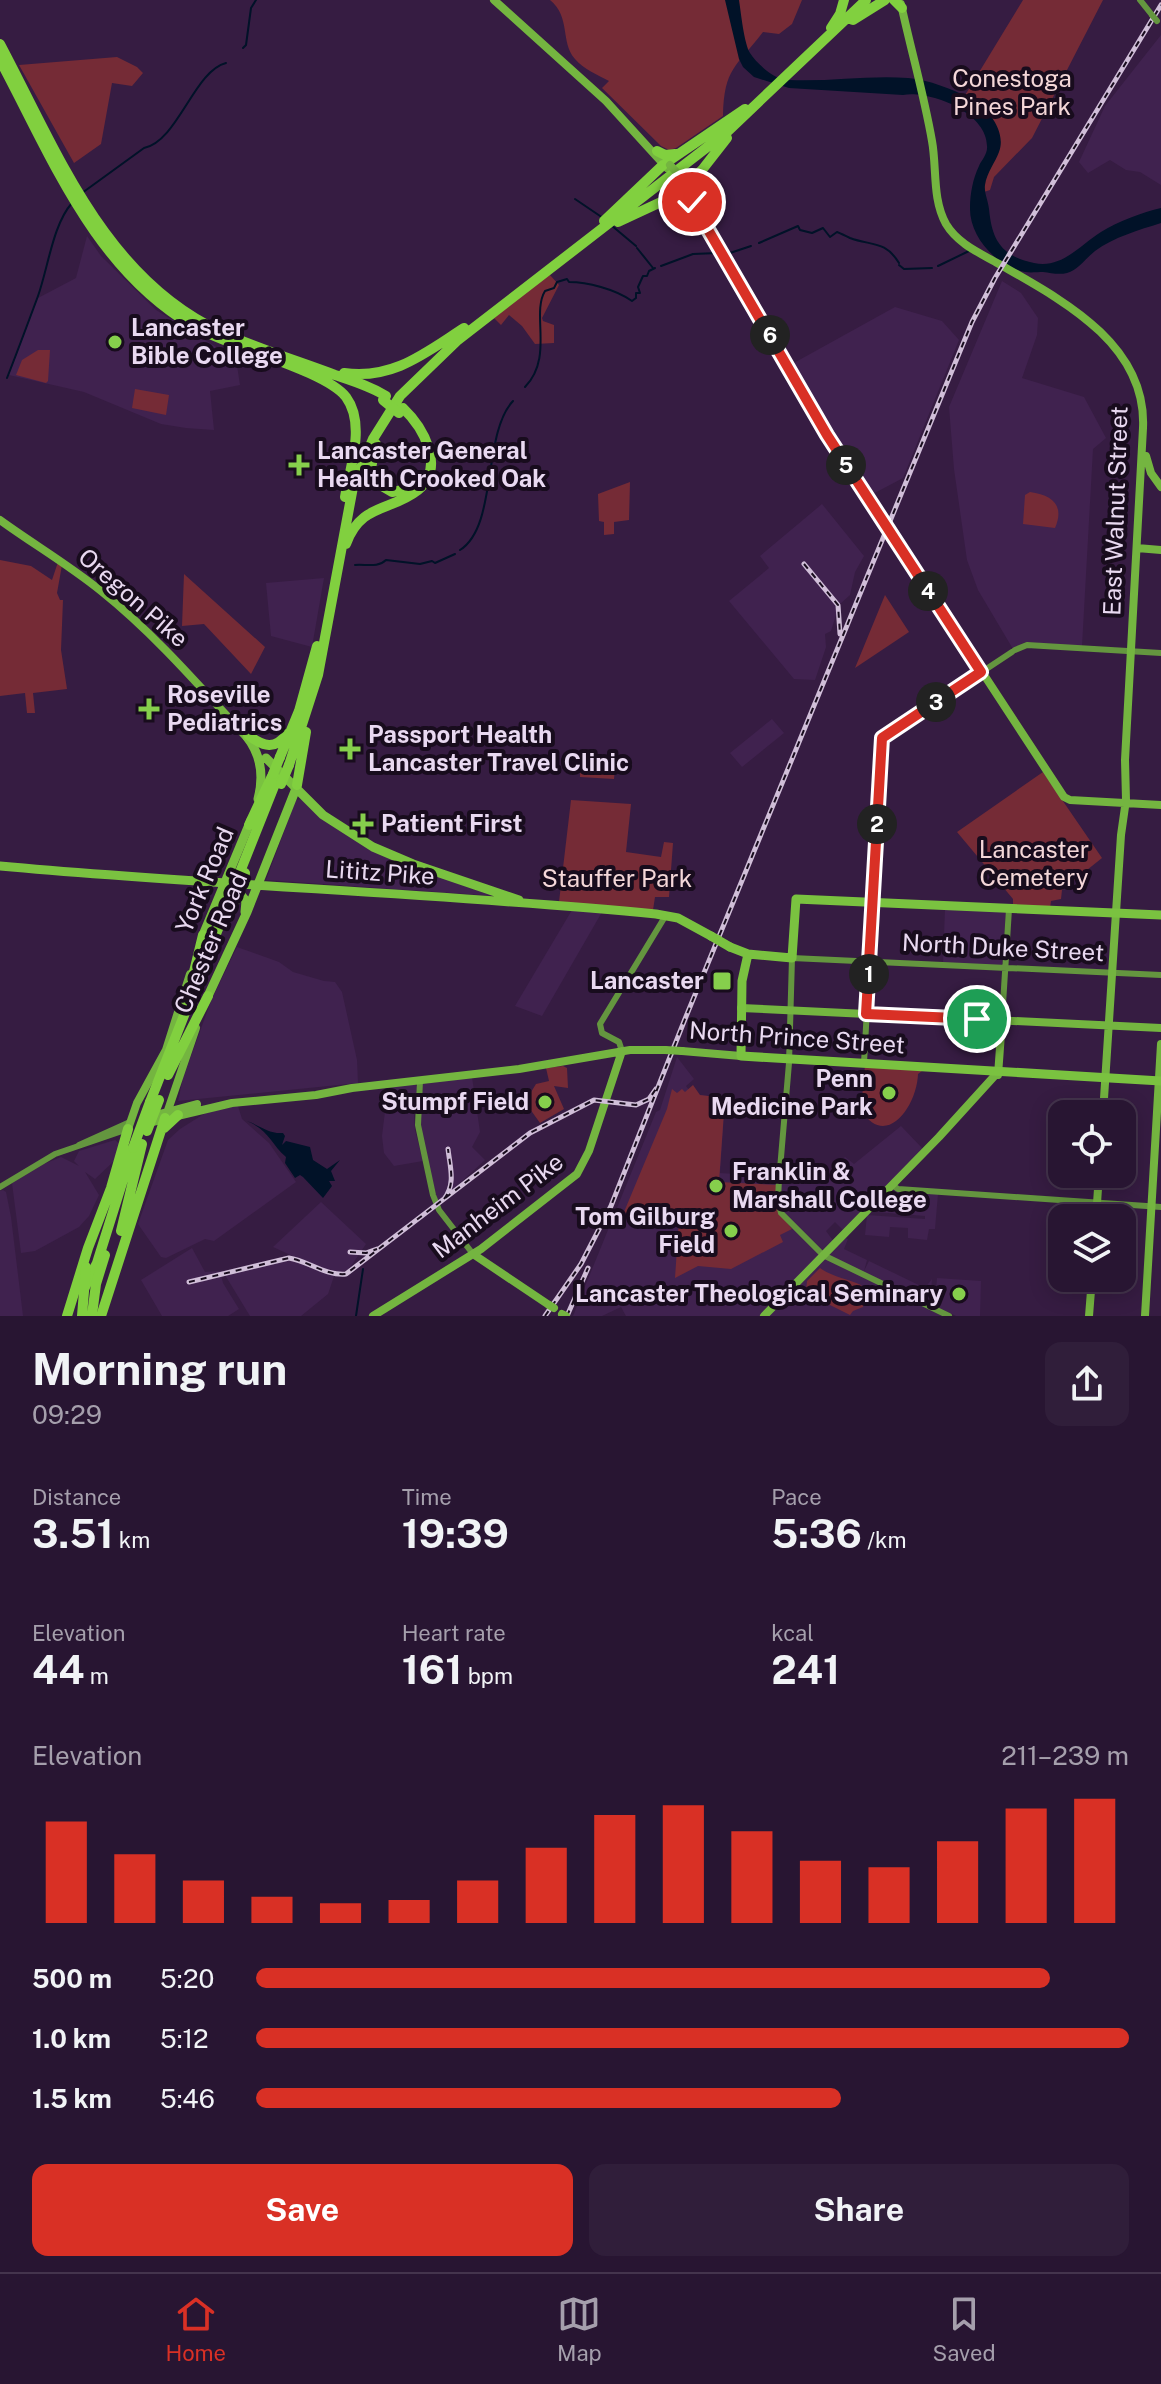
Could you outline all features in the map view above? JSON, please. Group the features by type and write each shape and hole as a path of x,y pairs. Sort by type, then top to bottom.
{"highway":[{"path":"812,51 836,22 844,0"},
{"path":"340,535 356,470 384,415 418,372 556,260 709,143 864,0"},
{"path":"812,51 885,0"},
{"path":"0,44 87,207 129,265 156,291 224,333 384,398 417,423 426,440 430,458 428,475 415,491 375,509 352,529 343,551 330,612"},
{"path":"0,60 85,218 126,274 167,309 207,333 300,370 384,398"},
{"path":"494,310 586,242 609,222 653,173 765,94"},
{"path":"609,222 667,199 681,196 694,200 696,176 765,94"},
{"path":"654,151 677,154"},
{"path":"653,173 657,163 654,151"},
{"path":"667,199 681,182 696,176"},
{"path":"268,350 341,372 379,373 412,361 484,318"},
{"path":"296,787 347,513 359,469 386,417 416,378 484,318"},
{"path":"173,1078 239,869 277,779 278,759 311,682 335,566 356,430 355,416 339,390 300,370"},
{"path":"401,411 417,435 424,461 423,470 415,483 398,493 387,491 377,483 371,465 381,431 416,378"},
{"path":"278,759 310,678 335,566"},
{"path":"278,759 318,675"},
{"path":"248,736 262,744 275,745 287,733 299,711"},
{"path":"248,736 261,768"},
{"name":"York Road","path":"203,935 224,884 239,869 260,792 261,768 278,759"},
{"name":"Oregon Pike","path":"278,759 296,787 330,819 398,859 503,896 518,898 522,902 666,915"},
{"path":"287,810 296,797 306,796 301,771"},
{"path":"249,825 277,779"},
{"name":"Chester Road","path":"208,996 253,897 261,886 296,787"},
{"name":"Lititz Pike","path":"0,866 202,883 503,896"},
{"path":"202,883 239,869"},
{"path":"202,883 215,891 215,905"},
{"path":"215,905 228,894 243,896 246,903 243,923"},
{"path":"792,958 796,899 1161,915"},
{"path":"89,1316 86,1267 130,1147 231,902"},
{"path":"666,915 690,923 748,954 742,981 736,1055"},
{"path":"183,1020 203,935"},
{"name":"North Duke Street","path":"748,954 792,958"},
{"path":"151,1098 173,1078 208,996"},
{"name":"North Prince Street","path":"736,1055 1160,1081"},
{"path":"89,1316 125,1239 170,1115"},
{"path":"89,1316 96,1286 119,1240 130,1147 121,1137 123,1128"},
{"path":"69,1316 97,1263 136,1134 151,1131 155,1139 152,1159"},
{"path":"89,1316 130,1147"},
{"path":"96,1286 109,1271 125,1239"}],"main road":[{"path":"494,0 606,101 667,165 694,200 827,435 1062,794 1068,799 1161,805"},
{"path":"1140,0 1157,20"},
{"name":"East Walnut Street","path":"900,2 937,153 941,201 949,222 965,239 1072,305 1111,339 1135,373 1144,396 1147,462 1161,487"},
{"name":"East Walnut Street","path":"930,122 939,204 953,233 968,246 1082,316 1114,347 1135,379 1144,417 1125,803 1104,1100"},
{"name":"Oregon Pike","path":"0,520 122,608 248,736 278,759"},
{"path":"1137,548 1161,550"},
{"path":"864,1063 884,736 1027,645 1161,653"},
{"path":"764,1316 999,1071 1009,909"},
{"path":"622,1051 619,1042 602,1033 600,1024 666,915"},
{"name":"York Road","path":"123,1128 133,1112 151,1098 203,935"},
{"path":"792,958 778,1201 781,1213 823,1255 949,1316"},
{"name":"North Duke Street","path":"792,958 1161,975"},
{"path":"741,1008 1161,1028"},
{"path":"1145,1316 1156,1206 1161,1044"},
{"name":"North Prince Street","path":"320,1092 559,1063 622,1051 665,1050 736,1055"},
{"name":"Manheim Pike","path":"373,1316 473,1254 581,1170 622,1051"},
{"path":"173,1078 176,1102 187,1106"},
{"path":"151,1098 142,1100 146,1107 159,1106 168,1099 173,1078"},
{"path":"420,1081 418,1125 439,1210 473,1254 558,1311"},
{"path":"170,1115 187,1106 262,1094 320,1092"},
{"path":"0,1187 45,1159 123,1128 232,1103 316,1095 320,1092"},
{"path":"170,1115 174,1094"},
{"path":"892,1185 898,1189 1156,1206"},
{"path":"1097,1202 1098,1188"},
{"path":"1089,1316 1091,1292"}],"shaded area":[{"path":"1161,35 1161,185 1140,172 1126,170 1110,160 1088,173 1079,162 1105,106"},
{"name":"Lancaster Bible College","path":"87,236 101,256 156,310 236,359 240,385 210,391 214,430 161,424 84,392 9,375 38,298 76,278"},
{"path":"1002,281 1021,293 1038,318 1037,335 1022,378 1084,397 1106,438 1093,449 1082,646 1025,642 1013,649 978,590 967,560 949,407"},
{"path":"895,307 942,321 959,340 903,478 869,496 792,364"},
{"path":"822,504 864,556 855,572 850,595 839,605 831,631 825,634 826,647 815,680 794,679 729,601 769,568 760,556"},
{"path":"324,578 312,647 271,636 266,583"},
{"path":"772,719 784,733 742,767 730,753"},
{"path":"302,799 379,853 510,897 266,880 296,800"},
{"path":"945,908 1006,912 1002,965 943,964"},
{"path":"572,910 602,912 542,1016 515,1006"},
{"path":"237,947 279,962 293,972 335,982 342,992 357,1060 358,1083 178,1101 183,1078 211,1001"},
{"name":"Franklin & Marshall College","path":"677,1057 694,1079 686,1086 695,1098 700,1095 725,1098 720,1173 781,1177 782,1168 827,1170 824,1177 845,1157 854,1164 901,1126 923,1149 871,1205 889,1206 891,1191 911,1192 910,1203 917,1203 918,1192 938,1194 935,1229 929,1229 927,1240 908,1238 908,1228 890,1227 889,1237 865,1235 867,1215 925,1219 925,1216 864,1211 844,1231 835,1222 826,1231 837,1246 845,1238 848,1239 844,1249 867,1260 864,1271 869,1261 925,1288 932,1279 931,1290 927,1288 919,1305 942,1316 626,1316 621,1307 602,1316 573,1316 656,1112 660,1110"},
{"path":"472,1077 480,1132 472,1147 485,1160 438,1203 422,1137 420,1111 423,1084"},
{"path":"414,1083 418,1088 415,1130 423,1161 394,1166 384,1153 382,1136 388,1087"},
{"path":"238,1106 242,1119 269,1143 296,1182 214,1241 205,1239 166,1258 161,1257 138,1224 168,1140 207,1112"},
{"path":"115,1140 120,1144 114,1161 95,1179 85,1172 99,1195 89,1216 79,1227 35,1251 21,1253 12,1183 61,1157 79,1166 74,1161 79,1151"},
{"path":"3,1190 11,1217 23,1316 0,1316 0,1191"},
{"path":"321,1202 366,1244 349,1269 339,1274 330,1273 273,1247"},
{"path":"192,1248 205,1272 220,1271 223,1283 239,1309 228,1316 162,1316 141,1280"},
{"path":"290,1260 334,1276 328,1294 301,1316 250,1316 225,1275"},
{"name":"Lancaster Theological Seminary","path":"937,1278 981,1281 980,1316 956,1316 935,1306"}],"green space":[{"path":"550,0 802,0 792,24 779,34 763,32 733,69 726,88 723,116 669,150 661,146 602,88 609,81 586,69 575,59 570,52 561,14"},
{"name":"Conestoga Pines Park","path":"1023,0 1103,0 1032,138 994,177 990,190 978,194 991,135 964,97"},
{"path":"117,57 143,73 132,86 112,83 101,144 74,163 19,65"},
{"path":"549,274 559,285 542,318 554,325 554,343 535,344 509,315 501,325 494,318"},
{"path":"38,350 50,350 46,383 16,375 22,360"},
{"path":"135,389 169,395 166,415 132,408"},
{"path":"630,482 629,520 614,522 614,534 604,535 604,522 599,521 598,494"},
{"path":"1030,492 1054,502 1058,513 1055,528 1023,524 1025,495"},
{"path":"0,560 31,566 52,580 58,562 62,565 57,593 63,600 61,650 67,689 33,693 35,713 27,713 25,693 0,696"},
{"path":"184,574 265,647 251,674 204,624 182,626"},
{"path":"885,595 909,632 855,668"},
{"path":"581,756 616,759 614,779 580,777"},
{"name":"Lancaster Cemetery","path":"1043,772 1102,858 1062,890 1061,899 1051,901 1050,908 1013,906 1013,899 957,832"},
{"name":"Stauffer Park","path":"571,800 631,804 626,852 661,857 664,842 673,843 669,897 655,897 653,910 559,902"},
{"name":"Penn Medicine Park","path":"865,1065 922,1071 918,1074 906,1110 890,1125 880,1126 861,1110"},
{"name":"Stumpf Field","path":"546,1068 567,1068 568,1088 554,1086 564,1109 540,1123 530,1109 528,1097 536,1084 549,1081"},
{"path":"693,1085 700,1095 725,1098 719,1182 777,1185 776,1208 792,1229 780,1235 783,1242 731,1269 698,1266 675,1278 679,1219 633,1216 624,1212 667,1109 672,1089 677,1093 682,1089 685,1092"},
{"path":"820,1268 861,1285 866,1296 863,1307 850,1315 826,1303 827,1299 806,1291 807,1281"}],"water":[{"path":"725,0 739,0 750,53 778,77 788,80 916,79 955,91 983,107 998,128 1001,144 985,185 990,220 1000,245 1013,256 1034,263 1053,263 1070,255 1107,228 1138,215 1161,208 1161,223 1110,242 1067,273 1025,272 1004,264 979,239 971,218 972,186 987,149 978,123 955,106 927,96 789,88 754,77 739,59"},
{"path":"247,1121 269,1131 283,1133 282,1145 286,1141 310,1147 313,1160 327,1169 340,1160 331,1171 335,1181 329,1181 332,1186 323,1198 303,1177 295,1178 285,1163 286,1157 265,1133"}],"waterway":[{"path":"243,48 251,8 256,0"},
{"path":"82,193 144,148 156,143 167,133 204,79 226,63"},
{"path":"575,199 603,218"},
{"path":"7,378 38,296 60,222 72,203"},
{"path":"611,225 636,246"},
{"path":"759,243 798,226 800,230 812,233 823,228 830,237 837,232 883,247 899,263"},
{"path":"730,253 751,246"},
{"path":"637,248 653,268"},
{"path":"938,266 969,251"},
{"path":"661,266 693,254 718,253"},
{"path":"899,265 904,269 932,268"},
{"path":"525,387 538,363 541,300 545,291 567,279 609,290 632,301 636,293 640,293 638,287 643,276 655,268"},
{"path":"460,550 472,538 480,521 497,435 503,416 513,401"},
{"path":"355,565 376,565 386,560 435,563 455,554"},
{"path":"356,1316 363,1269"}],"railway":[{"path":"545,1316 581,1264 611,1206 972,322 995,278 1161,5"},
{"path":"804,564 838,605 840,634"},
{"path":"189,1282 289,1258 331,1273 346,1274 530,1133 594,1100 636,1105 649,1099 656,1089"},
{"path":"444,1199 451,1181 448,1149"},
{"path":"350,1252 366,1253 377,1249"},
{"path":"567,1316 588,1268"}],"place":[{"name":"Lancaster Bible College","path":"115,342"},
{"name":"Lancaster General Health Crooked Oak","path":"299,465"},
{"name":"Roseville Pediatrics","path":"149,709"},
{"name":"Passport Health Lancaster Travel Clinic","path":"350,749"},
{"name":"Patient First","path":"363,824"},
{"name":"Lancaster","path":"722,981"},
{"name":"Penn Medicine Park","path":"889,1093"},
{"name":"Stumpf Field","path":"545,1102"},
{"name":"Franklin & Marshall College","path":"716,1186"},
{"name":"Tom Gilburg Field","path":"731,1231"},
{"name":"Lancaster Theological Seminary","path":"959,1294"}],"route":[{"path":"692,202 827,435 981,672 882,738 866,1014 977,1019"}]}
